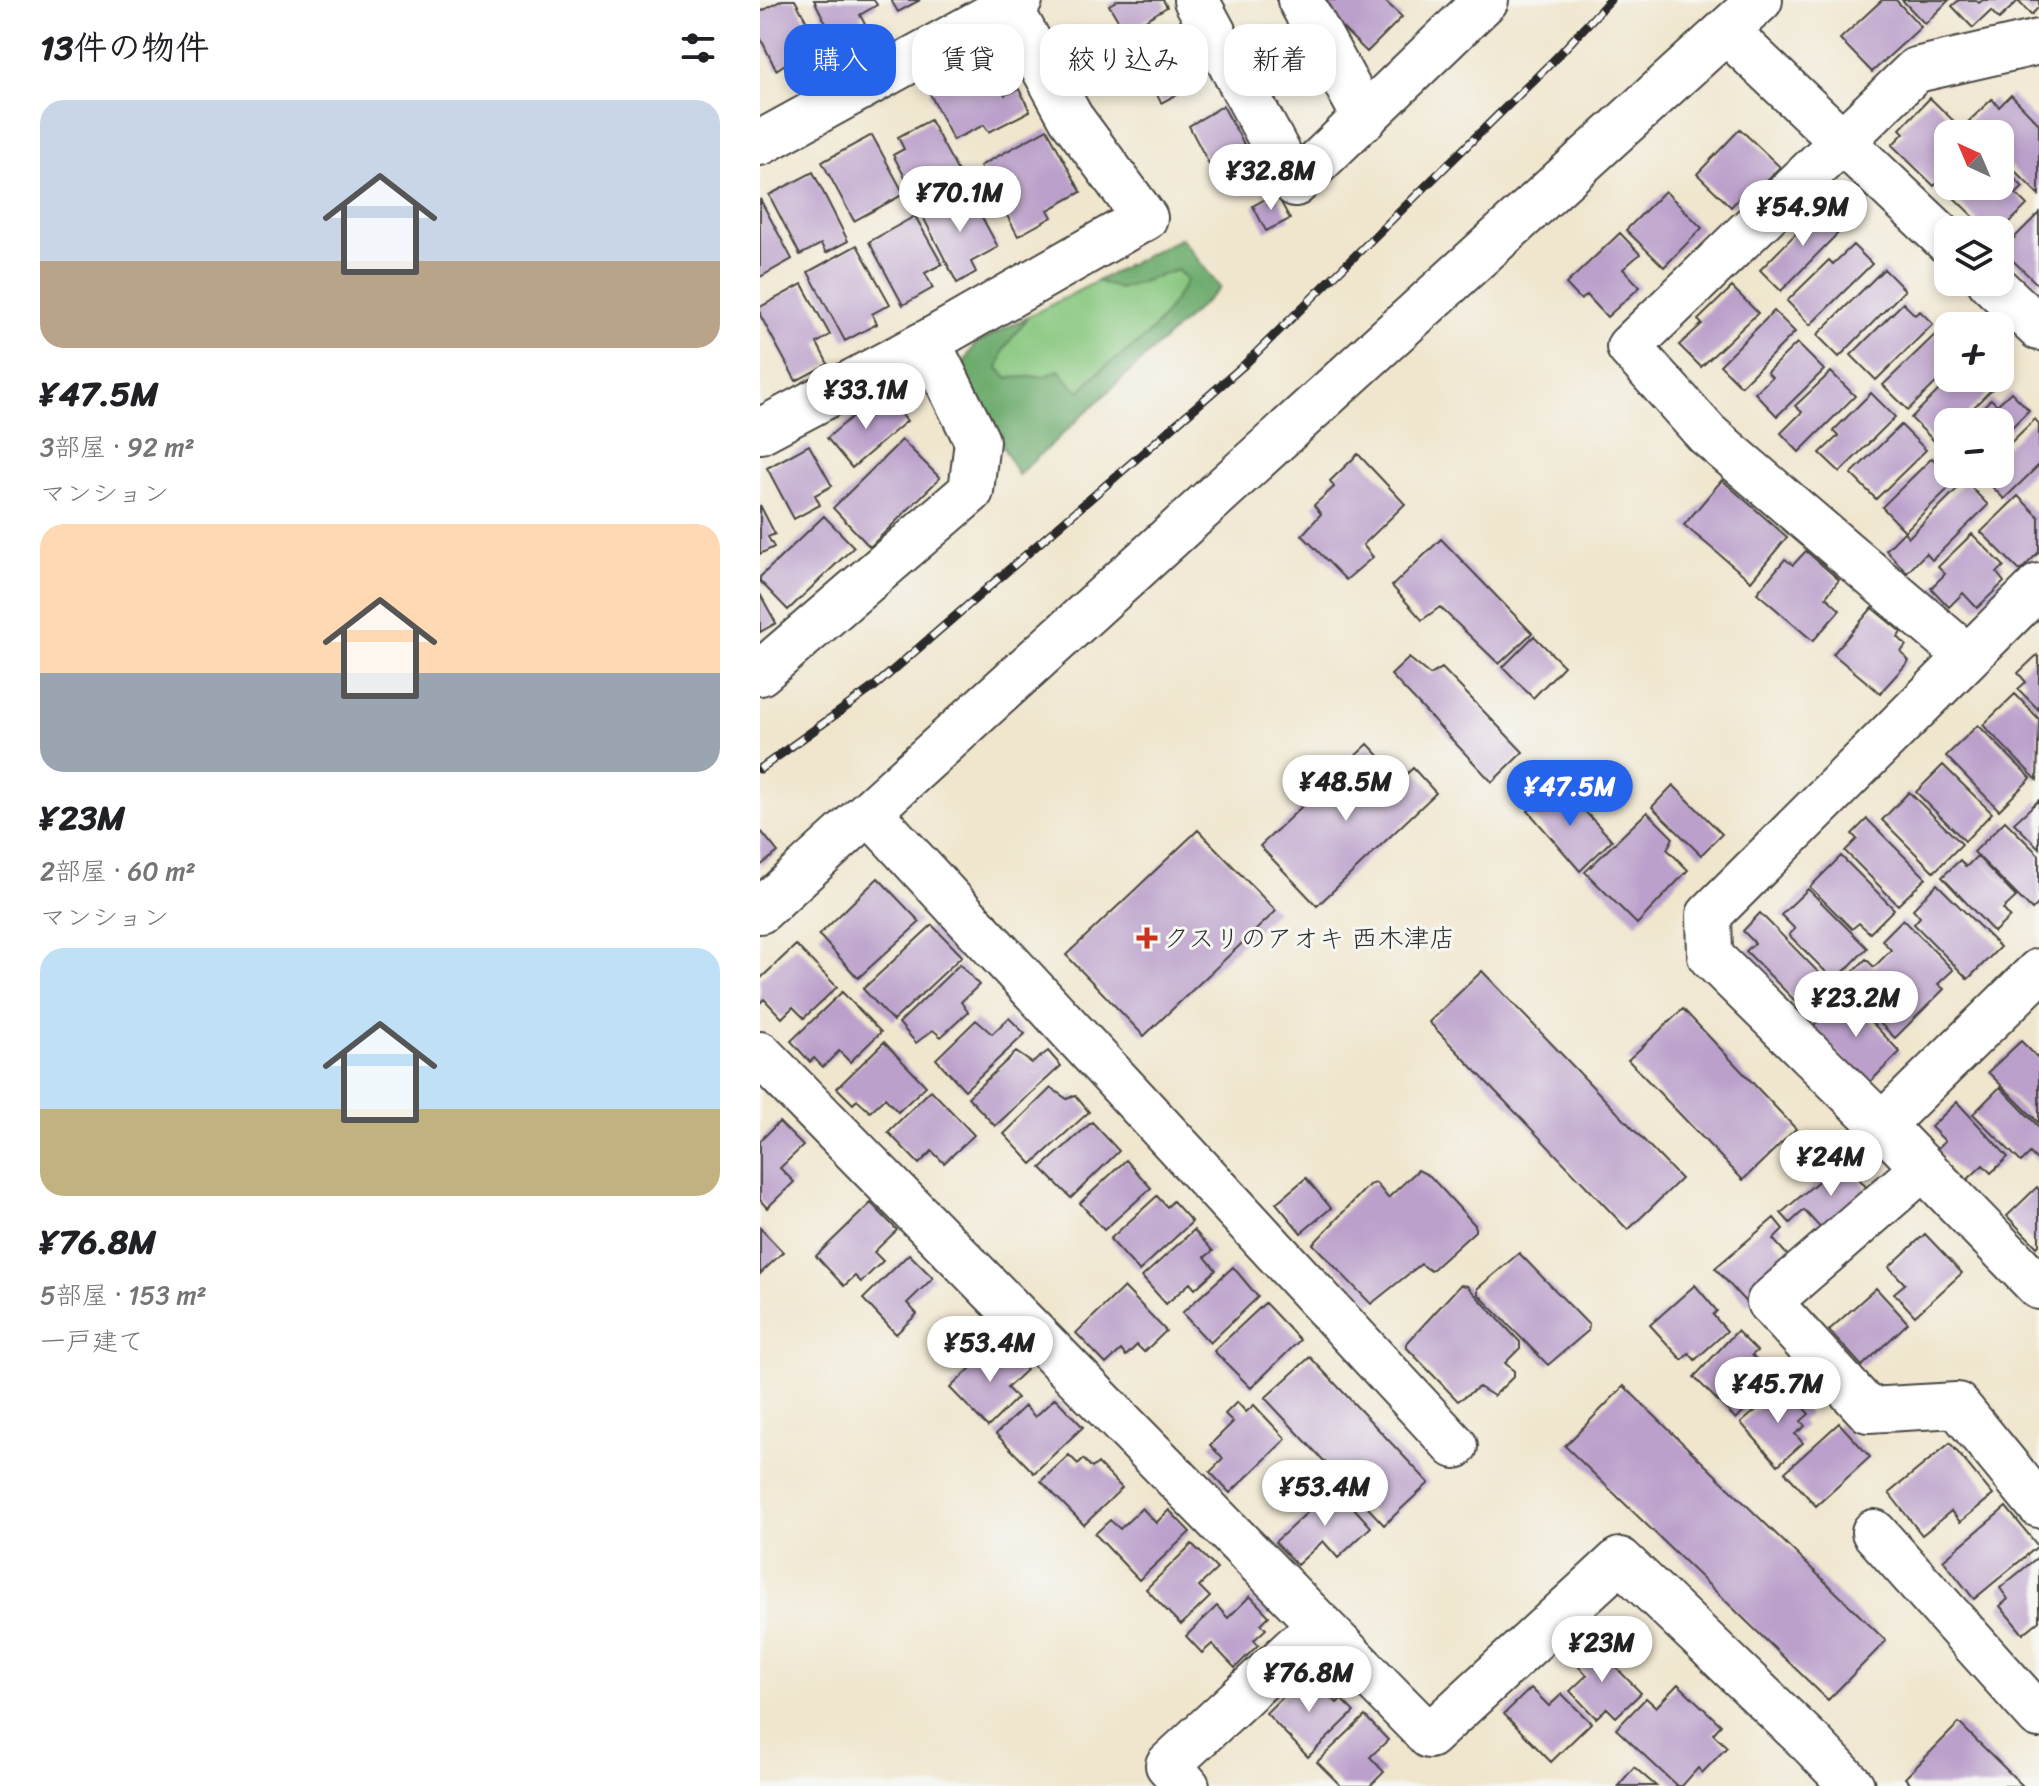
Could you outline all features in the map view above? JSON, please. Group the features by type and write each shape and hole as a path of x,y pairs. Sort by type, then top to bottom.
{"street":[{"path":"1196,0 1295,184 1486,0"},
{"path":"1300,0 1365,118"},
{"path":"760,911 1760,0"},
{"path":"760,431 928,342 1145,218 1071,118 1012,2 766,126"},
{"path":"1726,31 1934,229"},
{"path":"1968,657 1707,434 1629,347 1916,70 2039,42"},
{"path":"2005,296 2039,328"},
{"path":"760,673 971,491 977,441 928,342"},
{"path":"2039,586 1709,915 1710,956 1882,1125 2039,1287"},
{"path":"870,813 1455,1446"},
{"path":"1882,1125 2039,971"},
{"path":"760,1054 1429,1736 1620,1560 1852,1786"},
{"path":"1923,1168 1769,1302 1868,1410 1957,1405 2039,1505"},
{"path":"1874,1532 2039,1716"},
{"path":"1187,1786 1168,1765 1319,1625"}],"green space":[{"path":"1181,238 1220,288 1018,475 975,344"},
{"path":"1181,238 1220,288 1018,475 961,368 975,344 1028,317 1004,349 998,368 1007,378 1045,376 1059,370 1072,386 1081,391 1095,375 1151,331 1187,280 1177,270 1120,289 1097,281"}],"building":[{"path":"782,0 795,0 808,24 784,24 784,65 776,70 760,37 760,12"},
{"path":"814,0 874,0 877,5 860,15 865,24 826,24"},
{"path":"891,0 920,0 898,12"},
{"path":"1118,0 1163,0 1167,7 1138,24 1120,24 1109,5"},
{"path":"1322,0 1384,0 1402,17 1367,52 1323,9"},
{"path":"1882,0 1896,0 1921,27 1872,72 1840,39"},
{"path":"1902,0 1949,0 1925,24"},
{"path":"1959,0 1976,0 1979,3 1983,0 2039,0 2039,7 2031,15 2018,1 1999,19 1991,11 1973,28 1952,6"},
{"path":"2011,95 2039,124 2039,195 2014,170 2014,120 1970,120 1992,99 1999,107"},
{"path":"931,96 1022,96 1030,111 989,132 984,125 953,140"},
{"path":"1158,96 1174,96 1161,103"},
{"path":"1930,98 1953,120 1934,120 1934,186 1892,145 1904,133 1900,129"},
{"path":"1223,106 1261,175 1233,191 1218,162 1210,166 1189,126"},
{"path":"930,120 962,179 918,202 893,155 904,149 898,137"},
{"path":"1047,129 1081,192 1048,210 1052,217 1018,236 980,166"},
{"path":"1740,129 1780,167 1755,192 1749,187 1731,207 1697,174"},
{"path":"872,135 904,194 854,221 822,162"},
{"path":"813,172 848,241 826,253 821,244 800,255 769,195"},
{"path":"2014,178 2023,187 2016,194 2027,205 2014,218 1973,216 1956,200 2014,200"},
{"path":"968,191 998,247 971,262 976,272 957,283 922,215"},
{"path":"1665,191 1702,228 1664,267 1626,230"},
{"path":"1276,193 1290,219 1266,231 1253,206"},
{"path":"760,199 792,259 760,277"},
{"path":"1835,210 1848,223 1781,291 1760,270 1818,211 1826,219"},
{"path":"2039,213 2039,286 2014,262 2014,238"},
{"path":"915,216 942,264 925,273 933,288 903,305 869,242"},
{"path":"1620,233 1640,254 1623,269 1640,287 1607,317 1587,295 1581,300 1566,284"},
{"path":"857,245 890,304 872,314 877,324 845,341 808,272"},
{"path":"1853,245 1872,264 1810,325 1787,301 1829,260 1833,264"},
{"path":"1884,269 1905,290 1839,357 1817,335"},
{"path":"802,284 830,335 817,343 828,364 796,381 760,315 760,307"},
{"path":"1732,287 1758,313 1701,367 1679,345 1702,324 1698,320"},
{"path":"1903,303 1915,315 1920,311 1933,324 1876,380 1851,355"},
{"path":"1774,311 1795,332 1741,386 1720,365"},
{"path":"1934,336 1934,385 1908,410 1883,385"},
{"path":"1797,343 1824,370 1777,416 1755,393 1772,377 1767,372"},
{"path":"1831,372 1855,396 1799,452 1781,433 1802,412 1795,406"},
{"path":"1937,392 1989,392 1973,408 1934,408 1934,441 1911,418"},
{"path":"2011,392 2029,410 2014,425 2014,408 1982,408 1991,399 1997,405"},
{"path":"1871,393 1895,417 1840,472 1820,453 1838,436 1833,431"},
{"path":"887,397 907,421 852,468 827,438 867,404 871,410"},
{"path":"2035,419 2039,424 2039,465 2004,499 1993,488 2014,488 2014,439"},
{"path":"1901,425 1926,450 1876,499 1851,474"},
{"path":"902,440 940,478 870,547 833,508"},
{"path":"809,445 832,486 815,495 820,505 794,519 767,468"},
{"path":"1358,454 1405,504 1363,545 1373,557 1346,580 1302,535 1321,514 1314,505 1334,487 1330,481"},
{"path":"1932,458 1934,460 1934,488 1949,488 1905,531 1882,507"},
{"path":"1722,480 1787,537 1751,581 1684,525"},
{"path":"1958,488 1972,488 1988,505 1932,560 1926,553 1907,573 1886,550 1904,532 1909,537"},
{"path":"2018,496 2039,517 2039,552 2020,571 1981,532"},
{"path":"760,505 775,534 768,537 774,547 760,554"},
{"path":"824,516 854,547 788,610 760,581 760,577"},
{"path":"1972,534 2004,566 1997,573 2004,582 1977,608 1963,593 1949,607 1931,588 1945,574 1938,567"},
{"path":"1441,539 1532,633 1499,664 1440,607 1422,620 1392,586"},
{"path":"1806,551 1839,580 1826,597 1840,610 1813,641 1757,593 1785,559 1793,565"},
{"path":"760,594 776,623 760,632"},
{"path":"1872,608 1901,632 1898,637 1906,645 1901,652 1909,661 1880,693 1833,654"},
{"path":"1534,636 1564,666 1533,698 1503,667"},
{"path":"2037,655 2039,710 2018,689 2026,682 2018,673"},
{"path":"1409,658 1430,675 1442,668 1523,752 1492,782 1391,675"},
{"path":"2015,694 2039,719 2037,780 1983,725"},
{"path":"1978,725 2031,778 1999,810 1946,756"},
{"path":"1368,744 1401,779 1413,768 1436,793 1317,906 1260,846"},
{"path":"1943,765 1992,813 1965,841 1916,792"},
{"path":"1673,785 1722,834 1701,855 1652,807"},
{"path":"1561,786 1612,840 1580,871 1528,811"},
{"path":"1909,792 1962,844 1934,872 1882,820"},
{"path":"2039,800 2039,848 2014,823"},
{"path":"1647,812 1673,838 1667,849 1688,870 1637,924 1585,872"},
{"path":"1867,819 1926,878 1898,905 1845,851 1857,839 1852,834"},
{"path":"2005,821 2039,855 2039,903 2032,910 1974,852"},
{"path":"760,830 778,852 760,866"},
{"path":"1198,830 1276,911 1144,1036 1066,955"},
{"path":"1841,856 1894,909 1870,933 1859,923 1852,929 1810,887"},
{"path":"1977,856 2016,897 2003,909 2010,917 1994,932 1942,877 1960,860 1966,867"},
{"path":"878,878 920,922 858,978 819,935"},
{"path":"1937,884 2000,947 1968,979 1914,924 1920,917 1913,909"},
{"path":"1808,889 1867,948 1835,981 1789,935 1795,929 1781,915"},
{"path":"1760,913 1830,984 1804,1010 1746,951 1755,943 1743,931"},
{"path":"1903,919 1953,970 1938,984 1944,989 1895,1038 1840,984 1866,959 1874,967 1891,950 1882,940"},
{"path":"932,925 962,956 893,1021 863,989"},
{"path":"796,945 837,987 804,1018 793,1007 782,1018 764,999 760,1003 760,979"},
{"path":"960,964 979,985 961,1002 968,1012 941,1037 933,1030 916,1043 899,1023"},
{"path":"1482,971 1681,1179 1628,1230 1429,1022"},
{"path":"842,992 881,1032 850,1062 839,1051 823,1067 814,1058 810,1062 791,1041"},
{"path":"1846,995 1900,1052 1868,1084 1812,1027"},
{"path":"1683,1009 1796,1129 1743,1180 1628,1060"},
{"path":"1009,1018 1025,1034 965,1090 936,1059 976,1020 992,1034"},
{"path":"2021,1041 2039,1059 2039,1123 1988,1072"},
{"path":"884,1042 926,1086 898,1112 885,1098 870,1112 857,1100 853,1104 837,1088"},
{"path":"1048,1051 1061,1066 995,1126 968,1097 1016,1052 1032,1063"},
{"path":"2000,1087 2039,1127 2039,1162 2030,1153 2021,1162 1973,1114"},
{"path":"1051,1088 1067,1099 1075,1095 1089,1112 1032,1164 1004,1134"},
{"path":"931,1090 974,1135 944,1163 932,1151 919,1164 888,1132"},
{"path":"1957,1102 2008,1157 1991,1173 1983,1165 1967,1180 1937,1149 1945,1141 1931,1127"},
{"path":"779,1122 803,1146 780,1168 794,1182 767,1208 760,1200 760,1141"},
{"path":"1092,1122 1119,1151 1071,1198 1041,1168"},
{"path":"1126,1160 1151,1188 1104,1230 1080,1203"},
{"path":"1843,1160 1873,1195 1823,1231 1804,1210 1790,1223 1781,1213"},
{"path":"1418,1170 1430,1176 1475,1225 1475,1231 1431,1271 1421,1264 1371,1304 1313,1244 1369,1185 1376,1183 1388,1198"},
{"path":"1306,1178 1331,1208 1301,1233 1276,1203"},
{"path":"2037,1187 2039,1245 2037,1247 2007,1216"},
{"path":"1157,1196 1167,1207 1173,1201 1192,1222 1139,1271 1110,1239"},
{"path":"871,1203 897,1230 874,1252 883,1261 861,1282 855,1276 844,1286 816,1256"},
{"path":"1774,1218 1783,1229 1773,1239 1789,1257 1748,1305 1715,1268"},
{"path":"760,1228 783,1252 760,1274"},
{"path":"1194,1230 1213,1251 1205,1257 1216,1270 1195,1289 1190,1283 1166,1304 1142,1277"},
{"path":"1925,1234 1962,1273 1915,1316 1894,1293 1905,1284 1889,1267"},
{"path":"1519,1253 1589,1325 1588,1331 1548,1365 1478,1294 1478,1288"},
{"path":"909,1254 933,1278 907,1303 917,1314 896,1334 863,1299"},
{"path":"1233,1267 1258,1297 1210,1343 1182,1313"},
{"path":"1460,1285 1467,1286 1520,1342 1520,1348 1505,1363 1514,1371 1514,1376 1494,1396 1479,1387 1458,1401 1407,1348 1407,1343"},
{"path":"1695,1285 1717,1311 1713,1315 1727,1331 1695,1360 1689,1353 1682,1360 1650,1325"},
{"path":"1124,1287 1166,1331 1144,1352 1137,1345 1126,1356 1121,1350 1106,1364 1076,1333"},
{"path":"1876,1288 1908,1323 1862,1366 1829,1330"},
{"path":"1265,1303 1300,1340 1251,1388 1214,1351"},
{"path":"1737,1331 1757,1351 1752,1355 1762,1365 1754,1373 1767,1387 1736,1419 1694,1377"},
{"path":"998,1342 1026,1370 1007,1388 1017,1398 988,1427 950,1388"},
{"path":"1310,1357 1429,1483 1384,1525 1265,1398"},
{"path":"1624,1386 1886,1641 1828,1700 1565,1446"},
{"path":"1784,1386 1809,1414 1801,1421 1805,1426 1795,1434 1803,1443 1778,1465 1741,1423"},
{"path":"1055,1398 1083,1427 1034,1473 996,1434 1025,1406 1035,1417"},
{"path":"1237,1402 1246,1412 1254,1405 1286,1439 1230,1493 1210,1472 1223,1459 1210,1445 1233,1422 1225,1414"},
{"path":"1839,1423 1870,1457 1816,1506 1785,1472"},
{"path":"1950,1443 1993,1495 1960,1522 1951,1511 1922,1535 1889,1493"},
{"path":"1069,1455 1078,1464 1083,1459 1092,1468 1098,1463 1122,1488 1084,1525 1041,1481"},
{"path":"1335,1487 1371,1527 1338,1558 1323,1541 1297,1565 1275,1542"},
{"path":"2006,1507 2038,1546 1974,1599 1943,1560"},
{"path":"1142,1508 1156,1523 1169,1510 1190,1532 1139,1580 1095,1534 1110,1520 1120,1529"},
{"path":"1192,1544 1217,1569 1199,1586 1210,1597 1181,1625 1146,1589"},
{"path":"2039,1556 2039,1621 2023,1634 2000,1606 2008,1599 2000,1588"},
{"path":"1250,1596 1269,1616 1261,1624 1266,1629 1254,1640 1258,1645 1235,1668 1212,1644 1202,1653 1186,1636 1217,1606 1228,1618"},
{"path":"1582,1645 1590,1653 1596,1647 1641,1693 1616,1717 1607,1708 1596,1718 1570,1691 1587,1675 1569,1657"},
{"path":"1308,1672 1337,1703 1341,1699 1354,1712 1308,1757 1266,1713"},
{"path":"1678,1684 1721,1725 1713,1734 1727,1747 1702,1773 1698,1768 1682,1786 1677,1786 1616,1729 1646,1698 1656,1707"},
{"path":"1531,1688 1549,1706 1562,1694 1591,1723 1551,1762 1504,1714"},
{"path":"1365,1716 1388,1740 1370,1757 1384,1772 1370,1786 1341,1786 1317,1762"},
{"path":"1959,1723 2023,1786 1912,1786 1905,1778"},
{"path":"1634,1767 1656,1786 1618,1786"}],"railway":[{"path":"760,769 875,686 1244,365 1556,58 1610,0"}],"place":[{"name":"クスリのアオキ 西木津店","path":"1147,938"}]}
